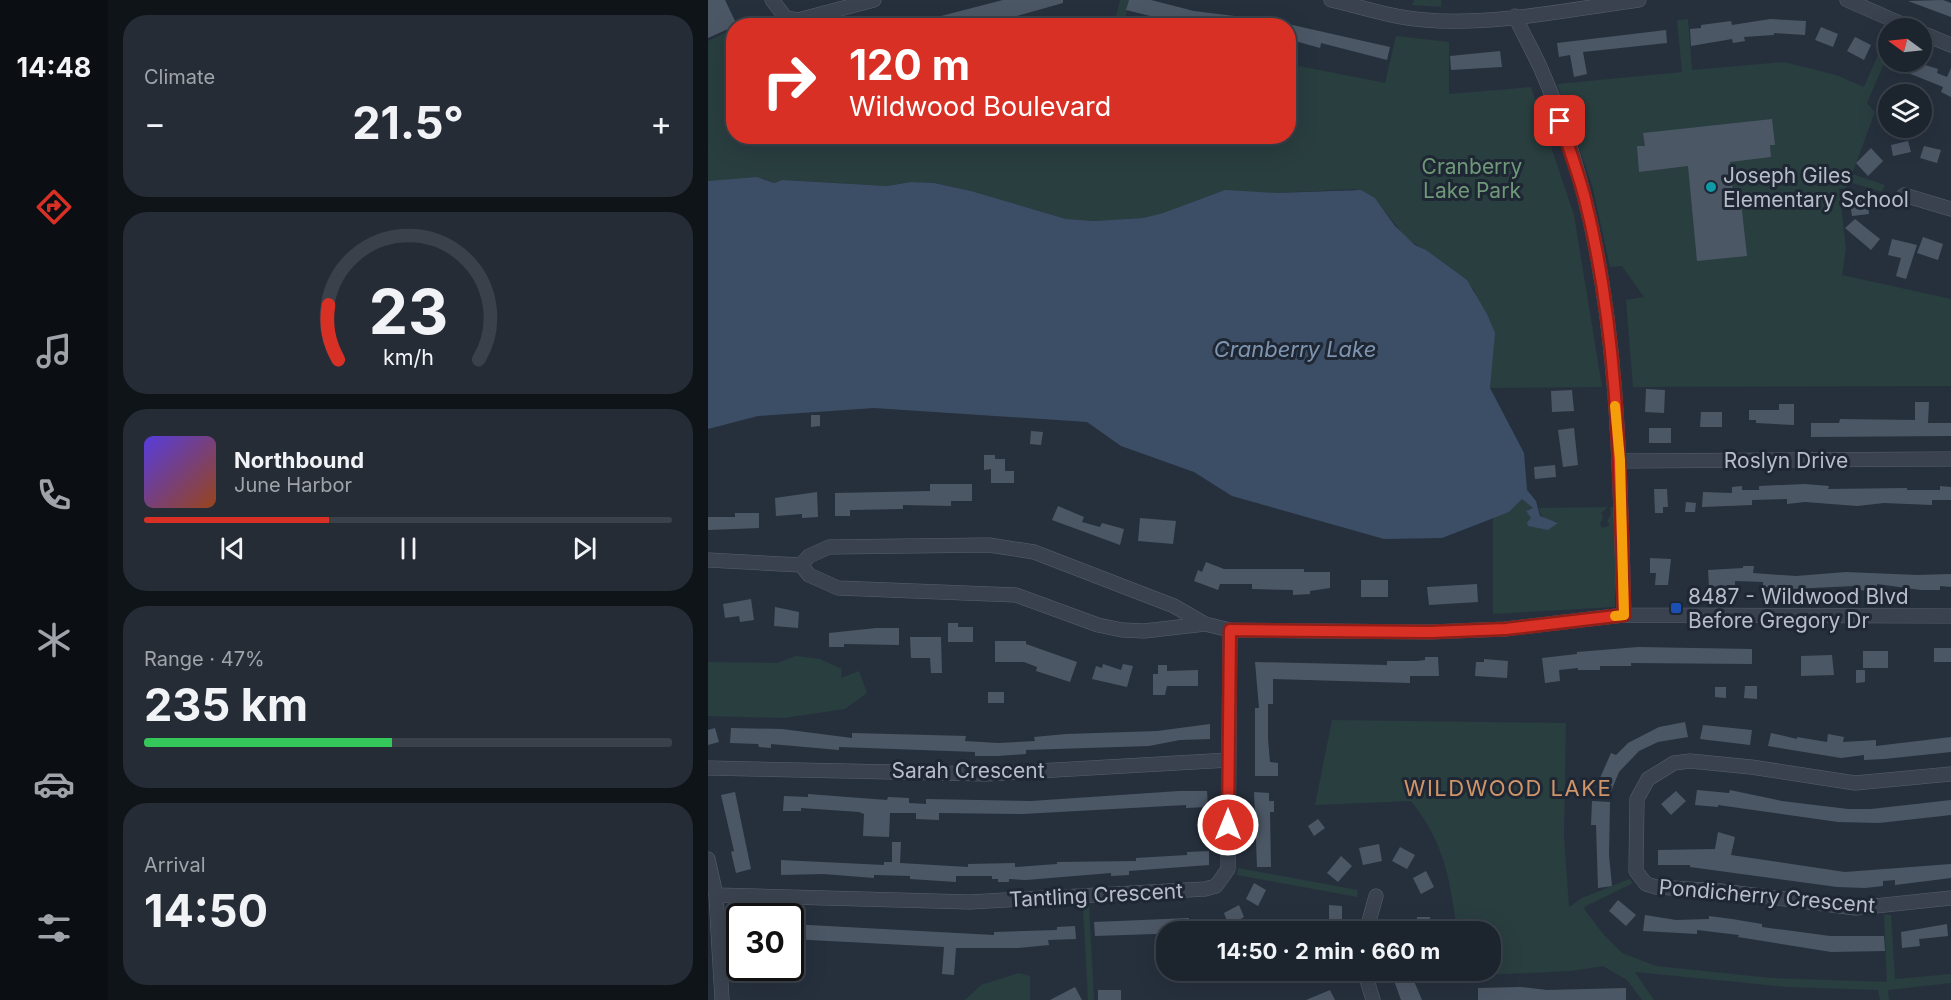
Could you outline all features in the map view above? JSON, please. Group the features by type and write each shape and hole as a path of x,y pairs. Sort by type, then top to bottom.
{"street":[{"path":"772,0 786,18"},
{"path":"806,18 874,0"},
{"path":"1331,0 1425,20 1515,16 1639,0"},
{"path":"1847,0 1888,18"},
{"path":"1515,16 1545,78 1584,197 1601,282 1620,460 1624,615"},
{"path":"1932,37 1951,45"},
{"path":"1904,195 1951,209"},
{"name":"Roslyn Drive","path":"1620,460 1951,459"},
{"path":"801,565 809,556 830,547 989,545 1018,548 1034,552 1174,606 1205,624 1230,630 1430,632 1506,629 1624,615 1951,616"},
{"path":"708,560 801,565 809,575 837,588 986,591 1016,595 1098,625 1122,630 1144,632 1205,624"},
{"name":"Tantling Crescent","path":"716,895 970,902 1205,889 1216,886 1228,869 1230,630"},
{"name":"Sarah Crescent","path":"708,768 986,774 1229,760"},
{"name":"Pondicherry Crescent","path":"1951,774 1855,783 1751,767 1690,761 1674,762 1656,772 1641,789 1637,799 1635,862 1638,878 1656,887 1721,891 1856,908 1951,898"},
{"path":"708,859 716,895 722,1000"},
{"path":"1369,921 1376,896"},
{"path":"1368,981 1373,1000"}],"green space":[{"path":"1120,0 1129,0 1125,18 1116,18"},
{"path":"1414,0 1441,0 1441,7 1412,5"},
{"path":"1688,19 1692,70 1784,62 1836,75 1864,87 1878,55 1878,72 1880,72 1867,103 1875,112 1852,174 1885,185 1882,192 1849,182 1845,190 1839,188 1846,249 1842,275 1951,299 1951,386 1633,387 1626,300 1644,297 1622,266 1610,267 1592,185 1557,84 1682,72 1677,20"},
{"name":"Cranberry Lake Park","path":"726,32 726,144 1296,144 1296,65 1385,83 1396,36 1449,42 1449,94 1531,87 1574,215 1602,387 1490,388 1493,347 1474,290 1464,278 1404,236 1375,198 1355,189 1277,193 1223,191 1143,218 1094,221 1066,219 971,191 934,183 911,182 887,186 782,180 774,183 762,178 708,181 708,41"},
{"path":"1522,499 1533,508 1526,511 1531,518 1527,521 1530,526 1548,530 1557,521 1545,519 1539,508 1608,507 1601,513 1602,528 1610,525 1607,521 1611,514 1610,507 1615,507 1615,607 1493,614 1493,517 1509,512"},
{"path":"796,656 820,659 842,669 841,678 859,671 867,693 845,709 784,718 708,716 708,662 777,663"},
{"path":"1332,720 1566,723 1564,836 1569,907 1582,898 1629,879 1633,883 1584,909 1604,935 1622,953 1656,966 1772,978 1887,982 1884,915 1891,915 1895,979 1951,974 1951,983 1888,990 1889,1000 1880,1000 1878,990 1788,987 1635,972 1654,1000 1642,1000 1627,980 1603,966 1572,971 1501,974 1501,921 1456,921 1452,895 1439,847 1432,832 1411,801 1315,805"},
{"path":"1238,868 1358,890 1357,897 1237,875"},
{"path":"1089,904 1094,1000 1088,1000 1083,905"},
{"path":"1019,973 1030,976 1030,1000 965,1000 981,985"}],"water":[{"name":"Cranberry Lake","path":"757,177 774,183 782,180 887,186 911,182 934,183 971,191 1066,219 1094,221 1143,218 1225,190 1277,193 1361,190 1375,198 1395,226 1415,245 1426,250 1467,280 1487,314 1495,333 1490,388 1524,453 1527,490 1536,501 1540,516 1558,523 1548,530 1528,526 1527,522 1531,518 1526,511 1533,508 1522,499 1509,512 1442,538 1384,539 1232,496 1194,472 1121,446 1087,422 874,408 758,416 708,429 708,181"}],"building":[{"path":"708,0 725,0 734,18 726,18 726,30 708,38"},
{"path":"1003,0 1063,0 1063,3 1010,18 933,18"},
{"path":"1129,0 1151,0 1194,11 1251,18 1159,18 1126,10"},
{"path":"1943,0 1951,3 1951,17 1908,1"},
{"path":"1770,19 1806,21 1805,35 1774,33 1774,35 1744,37 1745,41 1733,43 1732,39 1691,46 1690,29 1701,28 1701,25 1731,21 1732,25"},
{"path":"1296,26 1390,47 1387,60 1321,43 1320,48 1296,41"},
{"path":"1821,27 1838,34 1833,47 1815,40"},
{"path":"1666,30 1667,43 1583,52 1587,74 1574,77 1570,55 1559,57 1557,43"},
{"path":"1855,37 1871,45 1864,60 1847,51"},
{"path":"1500,51 1502,67 1451,70 1450,56"},
{"path":"1932,67 1938,69 1937,73 1947,77 1951,68 1951,97 1941,92 1943,87 1906,72 1932,72"},
{"name":"Joseph Giles Elementary School","path":"1772,119 1775,145 1770,145 1771,157 1730,162 1734,203 1741,202 1747,256 1697,261 1688,166 1639,172 1637,146 1645,146 1643,133"},
{"path":"1908,141 1911,152 1893,156 1891,145"},
{"path":"1924,146 1941,150 1937,163 1920,158"},
{"path":"1871,148 1883,161 1868,176 1856,163"},
{"path":"1866,193 1869,214 1852,216 1849,195"},
{"path":"1855,219 1880,239 1871,250 1845,228"},
{"path":"1923,237 1943,244 1938,260 1917,253"},
{"path":"1892,239 1917,245 1906,279 1896,276 1901,258 1888,255"},
{"path":"1646,389 1665,390 1664,413 1645,412"},
{"path":"1572,390 1574,411 1552,412 1551,391"},
{"path":"1915,402 1929,402 1928,423 1951,423 1951,436 1811,437 1811,423 1839,423 1840,419 1915,420"},
{"path":"1779,404 1794,404 1794,425 1756,423 1756,420 1749,420 1749,410 1779,410"},
{"path":"1701,412 1722,412 1722,427 1700,427"},
{"path":"811,415 820,415 820,426 811,427"},
{"path":"1574,428 1578,465 1563,467 1558,430"},
{"path":"1649,428 1671,428 1671,443 1649,443"},
{"path":"1031,431 1043,432 1041,445 1030,444"},
{"path":"984,455 995,455 995,459 1005,459 1005,471 1014,471 1014,483 991,483 991,469 984,470"},
{"path":"1555,465 1556,477 1535,479 1534,467"},
{"path":"930,484 972,484 972,501 951,501 951,506 903,505 903,509 850,510 850,516 835,516 835,493 930,491"},
{"path":"1805,484 1829,486 1828,489 1940,490 1940,486 1951,487 1951,500 1932,500 1932,505 1884,503 1857,506 1805,502 1787,504 1787,499 1752,500 1752,505 1702,507 1703,492 1732,493 1732,487 1742,486 1742,490 1759,490 1759,486"},
{"path":"1654,489 1667,489 1668,507 1663,507 1663,513 1655,513"},
{"path":"817,492 818,517 802,518 802,514 776,516 775,498"},
{"path":"1686,502 1696,503 1695,512 1685,512"},
{"path":"1058,506 1084,517 1082,522 1100,527 1102,523 1124,529 1120,545 1052,520"},
{"path":"735,513 759,513 759,528 708,530 708,517 735,517"},
{"path":"1140,518 1176,521 1173,544 1138,541"},
{"path":"1650,558 1671,559 1668,585 1655,585 1656,573 1650,573"},
{"path":"1206,562 1224,569 1304,569 1304,572 1330,572 1330,588 1310,591 1310,594 1293,595 1293,590 1252,589 1252,584 1220,584 1218,590 1194,581 1198,570 1202,572"},
{"path":"1743,566 1754,566 1753,573 1796,576 1846,572 1951,574 1951,587 1940,586 1940,590 1921,590 1877,584 1877,591 1855,590 1855,586 1789,589 1763,587 1763,582 1735,581 1735,585 1709,587 1708,570 1743,568"},
{"path":"1361,580 1388,580 1388,597 1361,597"},
{"path":"1477,584 1478,602 1429,605 1427,587"},
{"path":"751,599 754,620 740,622 739,616 725,618 723,604"},
{"path":"775,607 799,612 798,628 774,626"},
{"path":"948,623 958,623 958,627 973,627 973,642 948,642"},
{"path":"899,628 899,645 844,644 844,647 829,647 829,633"},
{"path":"910,637 941,637 942,673 931,673 930,658 911,658"},
{"path":"995,641 1026,641 1026,644 1077,662 1070,682 1036,671 1037,667 1024,662 995,662"},
{"path":"1638,647 1752,649 1752,664 1631,663 1631,666 1600,666 1600,670 1578,670 1578,668 1559,670 1560,681 1545,683 1542,658 1577,654 1577,652"},
{"path":"1934,648 1951,648 1951,662 1934,662"},
{"path":"1863,651 1888,651 1888,668 1863,668"},
{"path":"1832,655 1834,675 1801,676 1801,656"},
{"path":"1425,657 1438,657 1439,676 1410,676 1410,683 1273,679 1273,704 1268,704 1268,739 1270,762 1278,763 1278,776 1255,776 1255,708 1259,708 1255,662 1387,665 1387,661 1417,661 1425,660"},
{"path":"1484,659 1508,661 1507,678 1475,676 1476,662 1484,662"},
{"path":"1103,664 1121,670 1123,664 1133,666 1127,687 1092,679 1096,666 1102,668"},
{"path":"1158,665 1167,665 1167,671 1198,670 1198,686 1167,686 1165,695 1153,695 1153,674 1158,674"},
{"path":"1856,670 1865,670 1865,682 1856,683"},
{"path":"1745,686 1757,686 1757,699 1744,698"},
{"path":"1715,687 1726,687 1726,698 1715,697"},
{"path":"988,692 1004,692 1004,703 988,703"},
{"path":"1685,722 1688,737 1658,742 1639,751 1619,772 1610,794 1596,787 1611,753 1616,755 1628,743 1659,727"},
{"path":"1210,724 1210,739 1180,740 1149,746 1026,750 1026,754 998,756 975,756 975,752 839,747 839,750 771,744 771,748 759,747 758,744 730,743 731,728 782,729 852,738 852,733 966,736 965,741 998,743 1035,741 1034,737 1066,734 1157,731"},
{"path":"1703,725 1752,730 1750,745 1700,739"},
{"path":"715,728 719,742 708,745 708,730"},
{"path":"1771,733 1827,742 1828,734 1844,737 1843,742 1876,740 1876,746 1951,737 1951,752 1884,759 1864,760 1864,755 1841,758 1768,746"},
{"path":"1697,790 1729,793 1730,790 1782,801 1848,809 1871,809 1951,800 1951,815 1879,823 1838,822 1718,805 1718,807 1695,805"},
{"path":"1207,791 1208,807 1186,808 1186,805 1023,814 939,813 939,820 916,819 916,813 890,813 889,837 863,836 864,814 859,812 801,808 801,811 783,811 784,796 808,797 808,794 887,800 888,797 909,798 909,803 926,804 926,799 1031,801"},
{"path":"1676,791 1686,801 1671,815 1661,804"},
{"path":"735,792 751,869 736,873 731,852 734,851 721,795"},
{"path":"1254,792 1269,793 1269,801 1274,801 1274,812 1270,812 1271,867 1257,867"},
{"path":"1592,801 1610,802 1609,855 1612,886 1598,888 1596,825 1591,825"},
{"path":"1318,819 1325,828 1314,836 1308,826"},
{"path":"1718,832 1735,837 1731,855 1845,872 1951,864 1951,878 1895,885 1895,880 1883,881 1883,886 1865,888 1837,887 1690,867 1690,865 1658,865 1658,850 1715,849"},
{"path":"892,842 901,842 900,863 968,867 968,864 1015,863 1015,867 1057,864 1057,862 1136,861 1136,858 1187,855 1187,852 1209,851 1209,865 1129,871 1129,875 1111,876 1111,873 1026,880 1009,879 1009,882 998,882 998,879 992,879 992,876 956,876 956,882 910,879 910,876 874,875 874,878 823,874 781,875 781,860 884,865 884,862 892,862"},
{"path":"1379,844 1382,861 1363,865 1359,848"},
{"path":"1400,847 1415,855 1407,869 1392,861"},
{"path":"1341,856 1352,866 1338,882 1327,873"},
{"path":"1426,871 1434,887 1421,894 1413,878"},
{"path":"1254,883 1266,890 1258,906 1246,899"},
{"path":"1618,900 1636,915 1626,926 1609,911"},
{"path":"1239,905 1244,917 1240,921 1227,921 1224,913"},
{"path":"1329,905 1342,906 1342,921 1329,921"},
{"path":"1645,915 1676,920 1709,919 1709,916 1762,924 1762,927 1830,936 1884,936 1885,951 1831,952 1738,937 1739,935 1697,930 1697,934 1643,931"},
{"path":"1417,917 1430,917 1430,921 1417,921"},
{"path":"1215,919 1215,921 1156,921 1156,934 1095,936 1094,922"},
{"path":"1947,924 1948,936 1919,939 1920,946 1902,948 1901,932"},
{"path":"804,925 994,935 994,932 1057,930 1057,927 1075,926 1076,939 1048,940 1049,945 1018,948 956,948 954,975 942,974 944,947 804,940"},
{"path":"1394,981 1414,981 1422,1000 1401,1000"},
{"path":"1075,987 1082,1000 1050,1000"},
{"path":"1521,987 1547,990 1626,988 1626,1000 1478,1000 1478,988"},
{"path":"1098,990 1121,990 1121,1000 1098,1000"},
{"path":"1330,990 1335,1000 1306,1000"}],"slow traffic":[{"path":"1615,406 1620,460 1624,615 1615,616"}],"place":[{"name":"Joseph Giles Elementary School","path":"1711,187"},
{"name":"8487 - Wildwood Blvd Before Gregory Dr","path":"1676,608"}],"district":[{"name":"WILDWOOD LAKE","path":"1508,788"}],"route":[{"path":"1228,825 1230,630 1430,632 1506,629 1624,615 1620,460 1601,282 1584,197 1560,121"}]}
